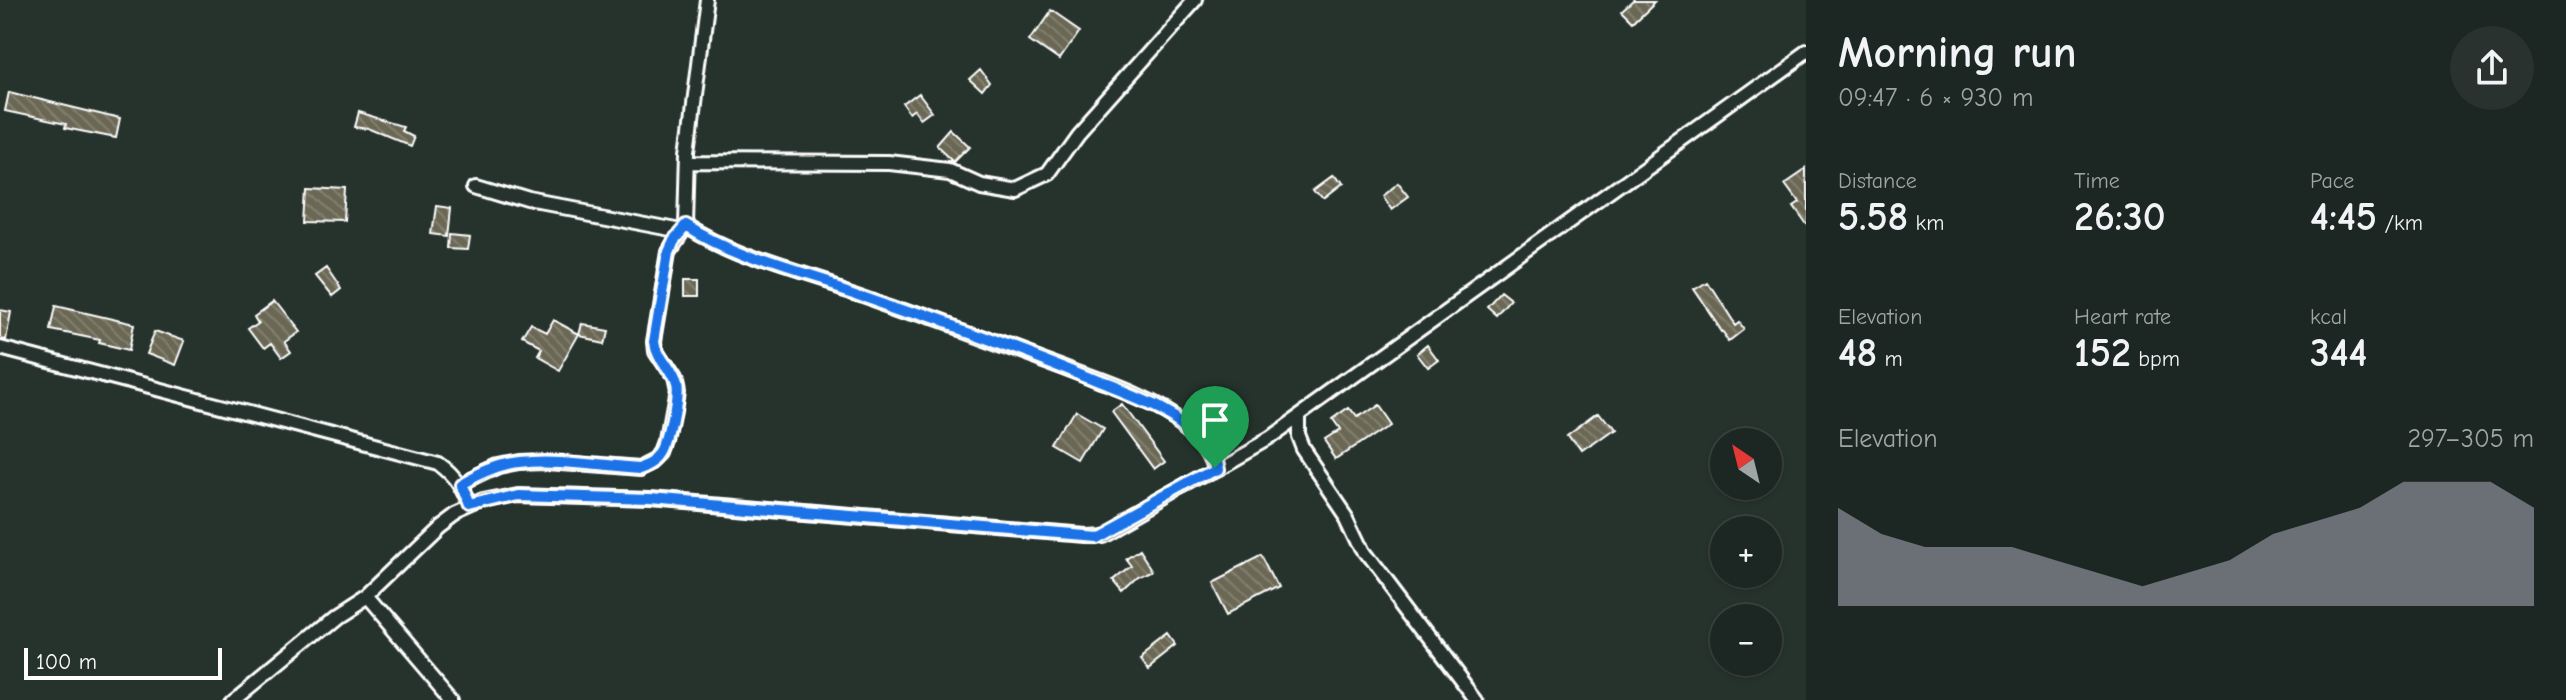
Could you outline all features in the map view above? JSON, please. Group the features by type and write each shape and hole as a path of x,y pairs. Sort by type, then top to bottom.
{"street":[{"path":"460,484 498,466 519,462 641,468 650,465 664,453 677,393 674,379 655,350 654,341 669,251 683,229 693,93 707,0"},
{"path":"688,162 889,163 950,170 979,183 1015,189 1047,174 1077,132 1195,0"},
{"path":"233,700 334,617 365,597 438,527 469,507 518,495 651,499 1092,536 1267,439 1806,52"},
{"path":"476,186 529,202 683,229 743,255 859,293 1077,374 1150,404 1185,424 1206,442 1215,468"},
{"path":"0,348 438,463 460,484 469,507"},
{"path":"1299,416 1299,437 1304,450 1348,515 1366,553 1477,700"},
{"path":"365,597 453,700"}],"building":[{"path":"1633,0 1655,0 1633,21 1622,10"},
{"path":"1050,11 1079,31 1059,60 1030,40"},
{"path":"981,70 992,85 985,94 970,80"},
{"path":"9,92 120,119 116,138 5,111"},
{"path":"920,95 935,115 924,123 917,114 912,118 904,107"},
{"path":"358,113 406,127 404,131 414,136 410,146 369,129 354,127"},
{"path":"954,132 970,147 955,162 940,148"},
{"path":"1806,170 1806,228 1791,207 1797,203 1784,185"},
{"path":"1334,178 1341,188 1323,202 1315,192"},
{"path":"1397,183 1408,197 1390,210 1380,196"},
{"path":"310,188 347,190 345,222 308,221"},
{"path":"437,206 452,208 449,236 433,234"},
{"path":"452,233 470,235 468,249 451,248"},
{"path":"326,268 341,290 332,297 315,276"},
{"path":"685,279 699,279 699,296 685,296"},
{"path":"1705,279 1733,323 1737,320 1744,329 1730,340 1692,287"},
{"path":"1501,295 1511,303 1497,319 1487,310"},
{"path":"272,301 296,332 284,341 291,351 281,358 270,343 263,348 248,328 258,321 254,314"},
{"path":"56,306 134,324 129,350 99,343 100,340 51,330"},
{"path":"0,310 11,312 6,340 0,339"},
{"path":"553,320 579,334 558,371 535,358 539,351 522,342 531,327 545,334"},
{"path":"582,323 605,327 602,339 579,334"},
{"path":"155,331 184,341 175,365 146,354"},
{"path":"1428,345 1439,360 1428,368 1417,354"},
{"path":"1122,404 1164,461 1153,469 1111,412"},
{"path":"1375,405 1388,424 1336,459 1324,442 1338,433 1331,423 1348,411 1354,419"},
{"path":"1077,414 1103,429 1083,463 1057,448"},
{"path":"1598,416 1611,433 1579,456 1567,439"},
{"path":"1140,549 1154,571 1140,578 1124,593 1114,581 1132,566 1126,558"},
{"path":"1263,557 1279,588 1228,614 1212,583"},
{"path":"1171,636 1178,646 1150,668 1142,658"}],"route":[{"path":"686,226 709,242 859,293 1150,404 1185,424 1206,442 1211,449 1215,468 1092,536 651,499 518,495 469,507 460,484 498,466 519,462 641,468 650,465 664,453 677,393 674,379 655,350 654,341 669,251 686,226"}]}
